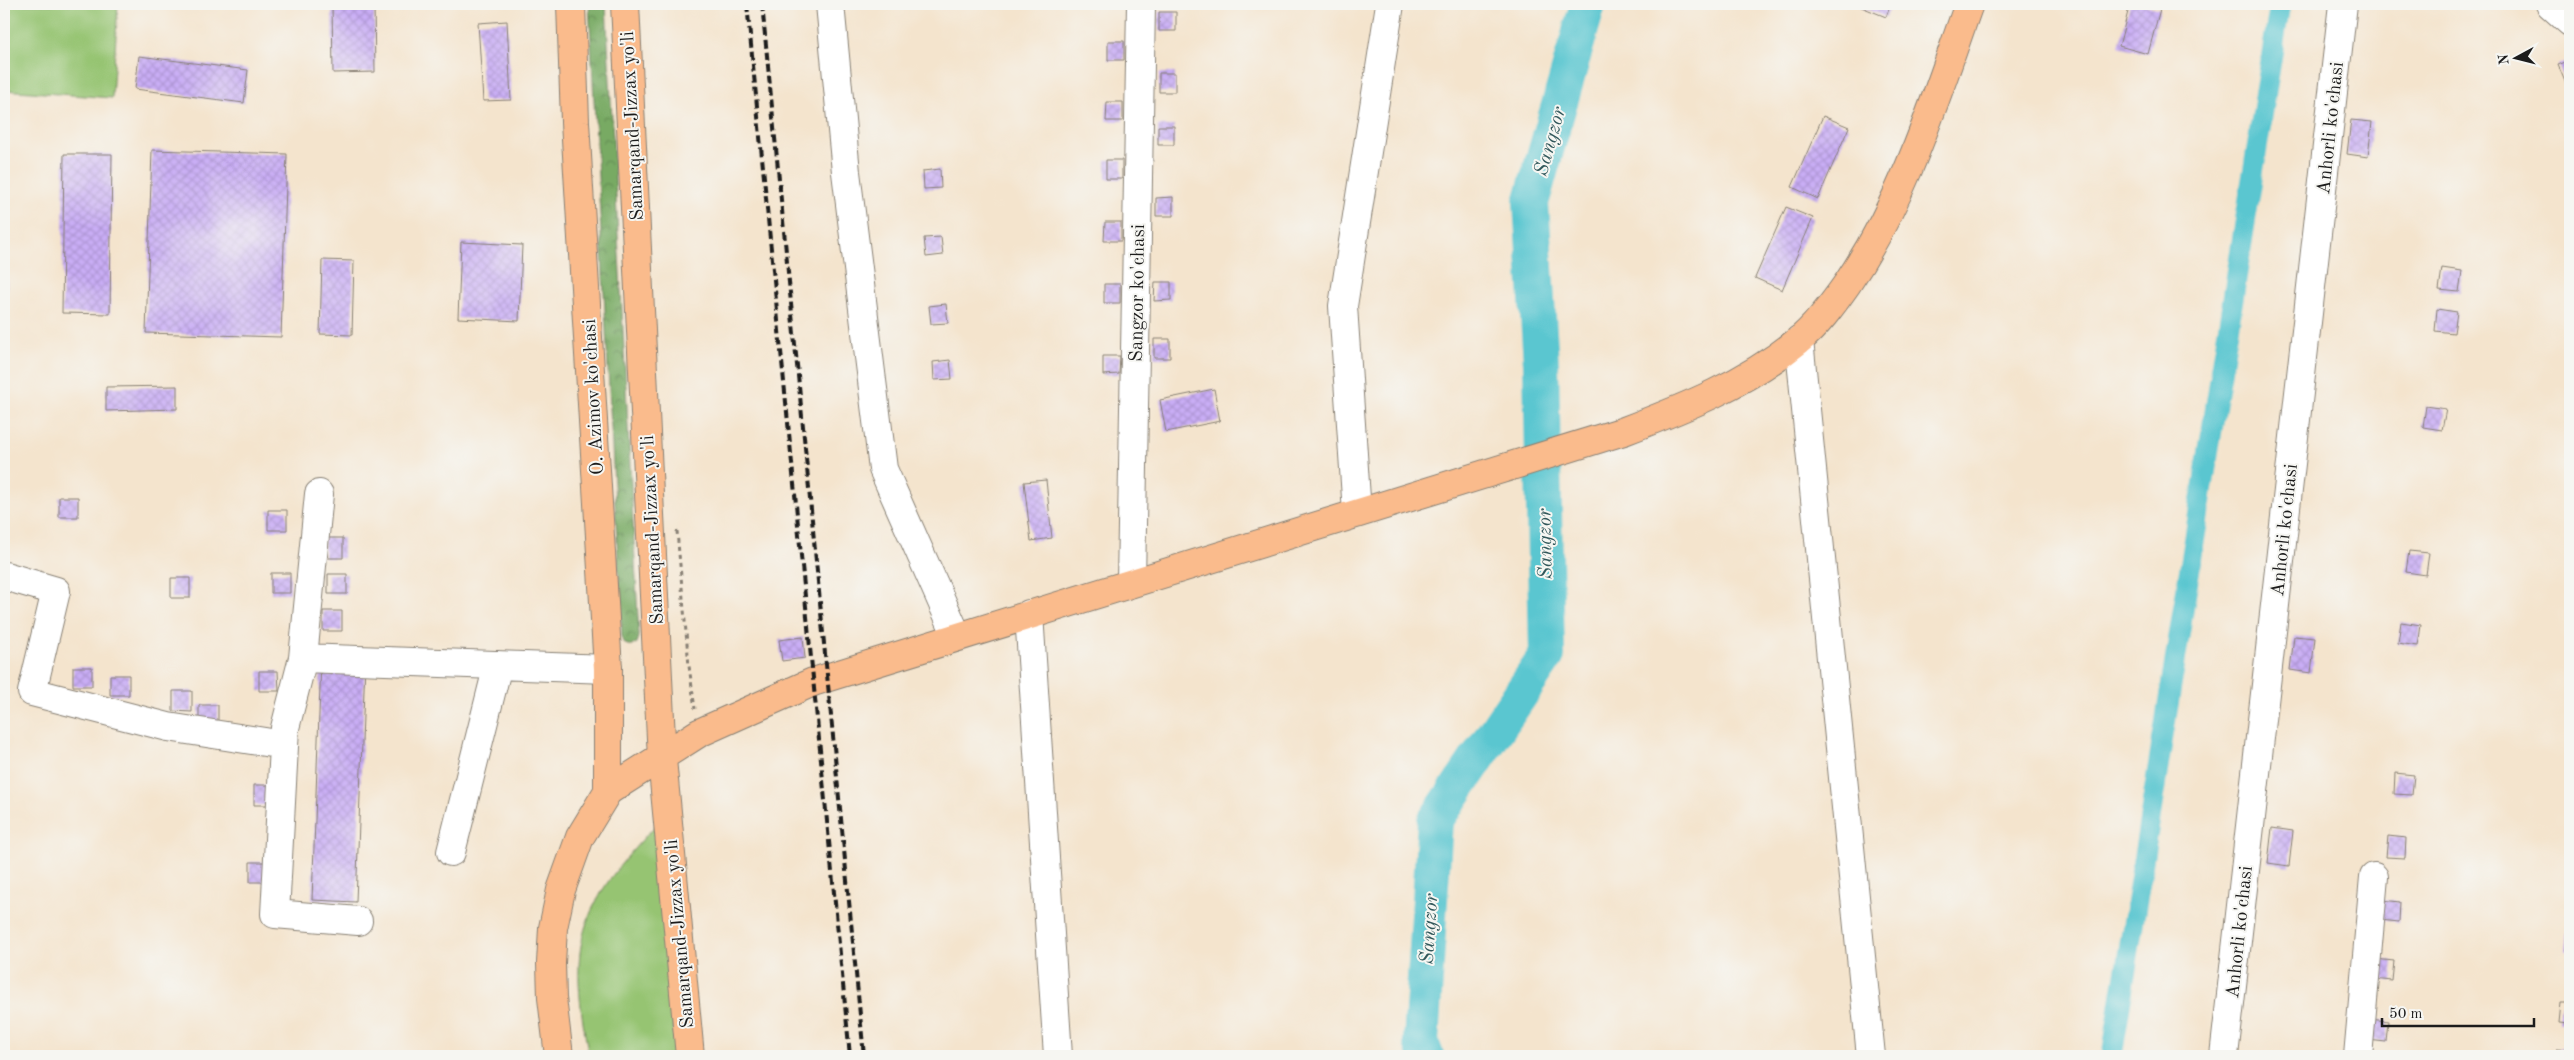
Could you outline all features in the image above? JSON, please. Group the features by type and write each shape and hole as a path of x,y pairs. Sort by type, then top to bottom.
{"main road":[{"name":"O. Azimov ko'chasi","path":"571,4 575,122 608,669 608,791"},
{"name":"Samarqand-Jizzax yo'li","path":"625,4 662,759 690,1056"},
{"path":"558,1056 552,998 553,928 561,890 580,837 608,791 662,759 699,733 814,682 1131,582 1624,431 1708,398 1750,374 1799,340 1835,300 1861,262 1884,220 1924,129 1970,4"}],"street":[{"path":"830,4 846,172 883,469 957,636"},
{"name":"Sangzor ko'chasi","path":"1131,582 1142,4"},
{"path":"1356,513 1343,306 1390,4"},
{"name":"Anhorli ko'chasi","path":"2224,1056 2342,4"},
{"path":"2550,4 2570,22"},
{"path":"1799,340 1871,1056"},
{"path":"319,494 303,658 286,728 284,745 276,914 358,921"},
{"path":"5,576 56,591 32,692 168,727 284,745"},
{"path":"1029,614 1058,1056"},
{"path":"303,658 608,669"},
{"path":"451,852 498,665"},
{"path":"2358,1056 2374,877"}],"green space":[{"path":"4,4 118,4 112,98 4,90"},
{"path":"589,4 606,4 639,637 637,643 631,646 625,644 622,638"},
{"path":"656,825 676,1056 589,1056 582,1017 579,984 580,956 585,930 594,905 609,880"}],"building":[{"path":"332,4 374,4 375,72 333,73"},
{"path":"1860,4 1891,4 1886,17 1859,6"},
{"path":"2130,4 2142,4 2160,9 2148,54 2119,46"},
{"path":"1159,12 1176,12 1176,31 1159,31"},
{"path":"507,21 511,100 483,101 478,23"},
{"path":"1108,41 1124,41 1124,60 1108,60"},
{"path":"139,56 248,70 244,103 135,89"},
{"path":"2570,60 2570,82 2566,84 2558,65"},
{"path":"1159,73 1175,73 1175,92 1159,92"},
{"path":"1107,102 1123,102 1123,121 1106,121"},
{"path":"1823,116 1849,127 1818,199 1792,187"},
{"path":"2351,120 2372,122 2368,157 2347,154"},
{"path":"1158,126 1174,126 1174,145 1158,145"},
{"path":"4,147 7,147 7,311 4,311"},
{"path":"152,150 287,154 281,337 146,333"},
{"path":"64,154 112,154 110,314 62,313"},
{"path":"1106,160 1122,160 1122,179 1106,179"},
{"path":"940,169 941,188 924,189 923,171"},
{"path":"1173,197 1173,216 1156,216 1156,198"},
{"path":"1786,207 1813,218 1782,290 1755,278"},
{"path":"1105,222 1121,222 1121,241 1104,241"},
{"path":"941,237 943,255 926,257 924,238"},
{"path":"461,242 522,245 519,321 458,318"},
{"path":"322,260 354,261 352,335 320,334"},
{"path":"2442,268 2462,271 2459,292 2439,290"},
{"path":"1155,282 1171,282 1171,300 1154,301"},
{"path":"1104,284 1120,284 1120,303 1104,303"},
{"path":"946,304 948,323 931,324 929,306"},
{"path":"2437,309 2457,312 2454,333 2435,331"},
{"path":"1154,339 1170,339 1170,358 1154,358"},
{"path":"1103,356 1120,356 1119,374 1103,375"},
{"path":"950,360 952,379 934,380 933,362"},
{"path":"177,386 177,409 106,411 106,387"},
{"path":"1214,389 1220,421 1166,432 1160,400"},
{"path":"2426,406 2446,409 2442,430 2423,427"},
{"path":"1046,480 1052,538 1031,541 1024,482"},
{"path":"59,497 78,497 78,517 59,517"},
{"path":"268,510 287,510 287,530 268,530"},
{"path":"324,538 343,538 343,558 324,558"},
{"path":"2409,551 2429,553 2426,575 2406,572"},
{"path":"271,573 290,573 290,593 271,593"},
{"path":"328,574 347,574 347,594 328,594"},
{"path":"171,578 190,578 190,598 171,598"},
{"path":"323,611 342,611 342,631 323,631"},
{"path":"2401,622 2421,625 2418,646 2398,643"},
{"path":"2294,636 2315,638 2311,673 2290,670"},
{"path":"803,637 805,658 782,661 779,640"},
{"path":"321,661 365,663 356,902 312,900"},
{"path":"73,667 92,667 92,686 73,686"},
{"path":"259,671 278,671 279,691 259,691"},
{"path":"110,675 129,675 129,695 110,695"},
{"path":"173,691 192,691 192,712 173,711"},
{"path":"199,705 218,705 218,725 199,725"},
{"path":"2395,773 2414,775 2412,795 2394,794"},
{"path":"254,785 273,785 273,805 254,805"},
{"path":"2272,828 2293,831 2289,866 2268,863"},
{"path":"2388,836 2406,838 2405,858 2386,857"},
{"path":"250,862 269,862 269,882 250,882"},
{"path":"2382,900 2400,902 2399,922 2380,920"},
{"path":"2568,930 2570,931 2570,951 2566,951"},
{"path":"2375,959 2394,961 2392,981 2374,979"},
{"path":"2561,1003 2570,1003 2570,1024 2559,1023"},
{"path":"2369,1019 2388,1021 2386,1042 2367,1040"},
{"path":"2557,1049 2570,1050 2570,1056 2556,1056"}],"waterway":[{"name":"Sangzor","path":"1426,1056 1421,1042 1435,821 1547,655 1541,364 1531,203 1588,4"},
{"path":"2112,1056 2280,4"}],"railway":[{"path":"747,4 850,1056"},
{"path":"762,4 864,1056"}]}
